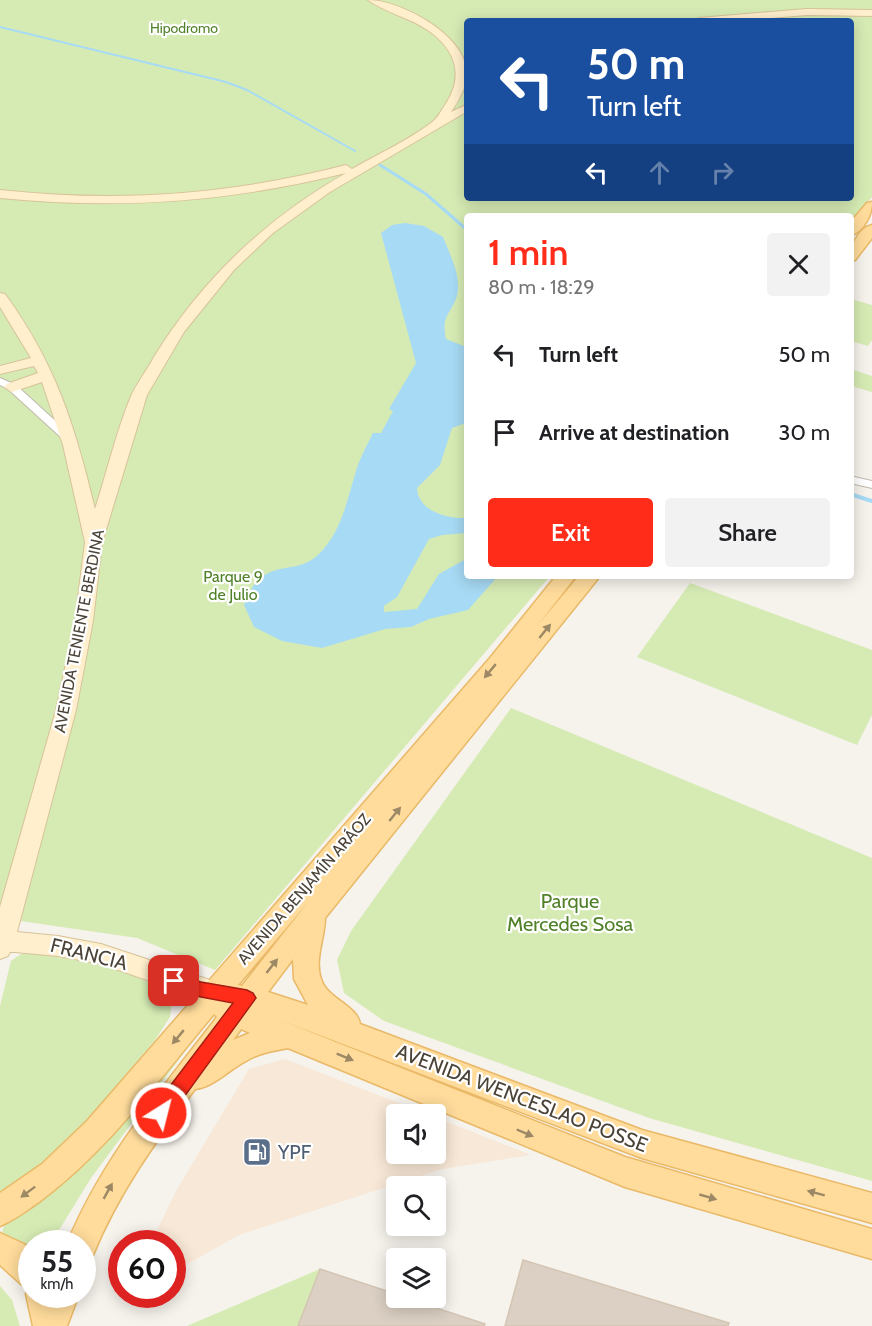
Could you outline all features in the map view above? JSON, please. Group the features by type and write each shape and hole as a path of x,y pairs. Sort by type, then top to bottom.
{"main road":[{"path":"854,227 872,206"},
{"path":"854,252 872,229"},
{"name":"AVENIDA BENJAMÍN ARÁOZ","path":"0,1211 52,1174 97,1131 497,663 564,579"},
{"name":"AVENIDA BENJAMÍN ARÁOZ","path":"87,1230 113,1182 173,1096 241,1006 588,579"},
{"path":"315,912 306,951 307,983 323,1006 366,1038"},
{"name":"AVENIDA WENCESLAO POSSE","path":"216,993 241,1006 284,1008 366,1038 499,1092 642,1144 872,1208"},
{"path":"241,1006 290,1036 625,1172 872,1244"},
{"path":"173,1096 216,1062 237,1050 261,1040 290,1036"},
{"path":"0,1248 18,1259"},
{"path":"46,1308 50,1326"},
{"path":"50,1326 57,1308"}],"street":[{"path":"373,0 425,24 441,34 455,50 463,67 461,85 438,124"},
{"path":"735,18 807,12 872,14"},
{"name":"AVENIDA TENIENTE BERDINA","path":"0,944 66,710 84,621 93,543 139,395 178,330 229,267 269,230 301,205 464,109"},
{"path":"0,194 104,202 167,201 304,181 369,163"},
{"path":"0,297 23,328 39,360 69,439 78,465 93,543"},
{"path":"0,370 39,360"},
{"path":"6,384 45,376"},
{"path":"6,384 69,439"},
{"path":"854,480 872,485"},
{"name":"FRANCIA","path":"0,944 40,942 116,958 174,981"},
{"name":"AVENIDA WENCESLAO POSSE","path":"174,981 216,993"}],"shaded area":[{"path":"285,1059 401,1104 386,1104 386,1164 446,1164 446,1121 531,1155 442,1169 420,1176 386,1176 386,1187 239,1235 186,1265 186,1230 157,1230 176,1191 249,1069"}],"green space":[{"name":"Parque 9 de Julio","path":"0,0 872,0 872,197 854,218 854,213 464,213 464,579 547,579 215,970 137,938 0,918"},
{"path":"854,300 872,305 872,340 868,346 854,342"},
{"path":"854,370 872,376 872,392 854,387"},
{"path":"690,583 872,650 872,715 857,745 637,657"},
{"name":"Parque Mercedes Sosa","path":"511,708 872,858 872,1181 649,1118 384,1021 344,993 337,960 351,931"},
{"path":"24,952 82,961 121,971 157,987 172,998 170,1017 155,1040 79,1131 38,1170 0,1196 0,1006 11,961"},
{"path":"200,1029 200,1031 91,1178 59,1230 18,1230 18,1243 2,1232 5,1223 92,1158 195,1030"},
{"path":"320,1269 298,1326 187,1326"},
{"path":"0,1286 12,1300 20,1326 0,1326"}],"water":[{"path":"405,223 424,226 443,237 457,274 457,296 445,320 445,331 446,339 464,346 464,424 452,428 440,465 417,488 422,503 428,508 442,515 464,518 464,533 442,535 429,539 397,597 384,606 384,612 417,609 439,574 464,560 464,579 495,579 468,610 429,619 411,627 385,629 322,648 282,641 254,627 244,605 251,589 269,573 309,561 327,545 343,515 366,447 373,433 381,433 393,411 389,409 416,363 381,233 392,225"}],"building":[{"path":"523,1260 729,1323 728,1326 505,1326"},
{"path":"320,1269 386,1291 386,1308 436,1308 485,1324 484,1326 298,1326"}],"waterway":[{"path":"0,27 226,82 247,90 355,151"},
{"path":"380,165 426,194 464,227"},
{"path":"854,495 872,501"}],"place":[{"name":"YPF","path":"257,1152"}],"route":[{"path":"161,1113 247,998 201,990 174,981"}],"park label":[{"name":"Hipodromo","path":"184,28"}]}
